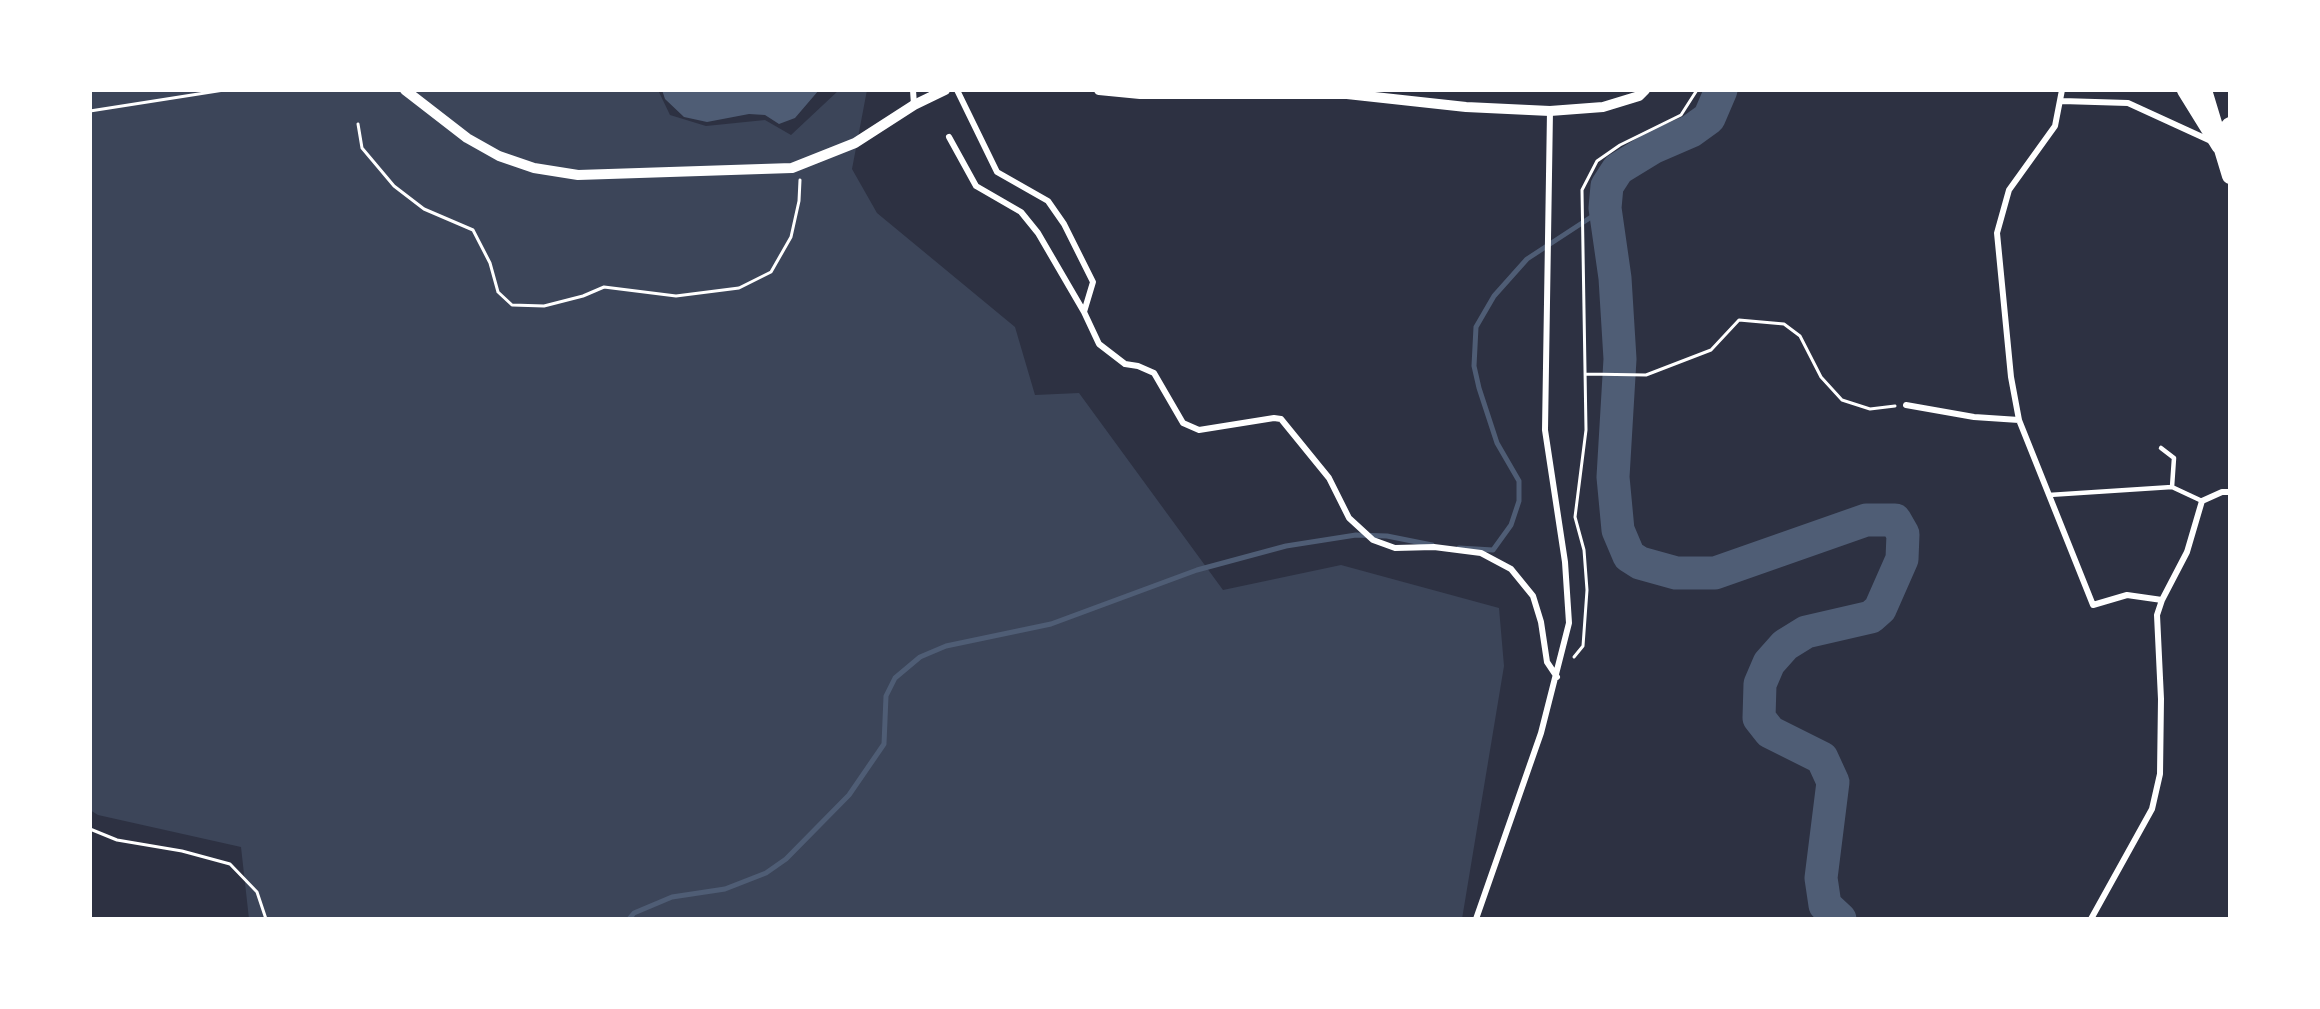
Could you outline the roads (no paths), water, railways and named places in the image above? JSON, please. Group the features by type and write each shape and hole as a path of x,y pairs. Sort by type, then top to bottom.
{"highway":[{"path":"2186,90 2220,145"},
{"path":"2204,90 2230,176"},
{"path":"2220,145 2230,126"}],"street":[{"path":"405,90 467,138 500,156 534,168 578,175 748,171 800,166 855,143 915,105 945,90"},
{"path":"913,90 915,105"},
{"path":"957,90 997,172 1048,201 1064,224 1093,282 1084,312"},
{"path":"1099,90 1140,94 1347,94 1466,107 1550,111 1603,107 1639,96 1645,90"},
{"path":"2062,90 2062,100 2055,126 2008,190 1997,233 2011,377 2019,420 2093,605 2127,595 2162,600"},
{"path":"2062,100 2128,103 2220,145"},
{"path":"1476,919 1557,677 1569,623 1565,562 1545,430 1550,111"},
{"path":"949,137 976,186 1021,212 1038,233 1084,312 1092,333 1110,354 1125,363 1154,373 1183,423 1199,430 1274,418 1281,419 1329,478 1349,518 1373,540 1395,548 1434,547 1481,553 1511,569 1533,596 1541,622 1547,662 1557,677"},
{"path":"1906,405 1974,417 2019,420"},
{"path":"2091,919 2152,809 2160,774 2161,699 2157,615 2162,600 2187,552 2202,501 2222,492 2230,492"}],"lane":[{"path":"2161,448 2174,458 2172,487"},
{"path":"2049,495 2172,487 2202,501"}],"waterway":[{"path":"1721,90 1709,118 1691,131 1654,147 1618,169 1607,186 1605,208 1615,278 1620,359 1613,477 1618,530 1629,556 1640,563 1676,573 1715,573 1866,520 1895,520 1903,534 1902,559 1880,609 1871,617 1806,632 1785,645 1769,663 1760,684 1759,718 1770,732 1822,758 1833,782 1821,878 1825,905 1840,919"},
{"path":"1459,548 1493,550 1511,525 1519,501 1519,481 1497,443 1479,388 1474,366 1476,327 1494,296 1527,259 1605,208"},
{"path":"629,919 634,913 672,897 725,889 766,873 786,859 849,795 884,744 886,696 895,678 920,657 946,646 1051,624 1197,570 1286,546 1356,535 1387,536 1432,545"}]}
